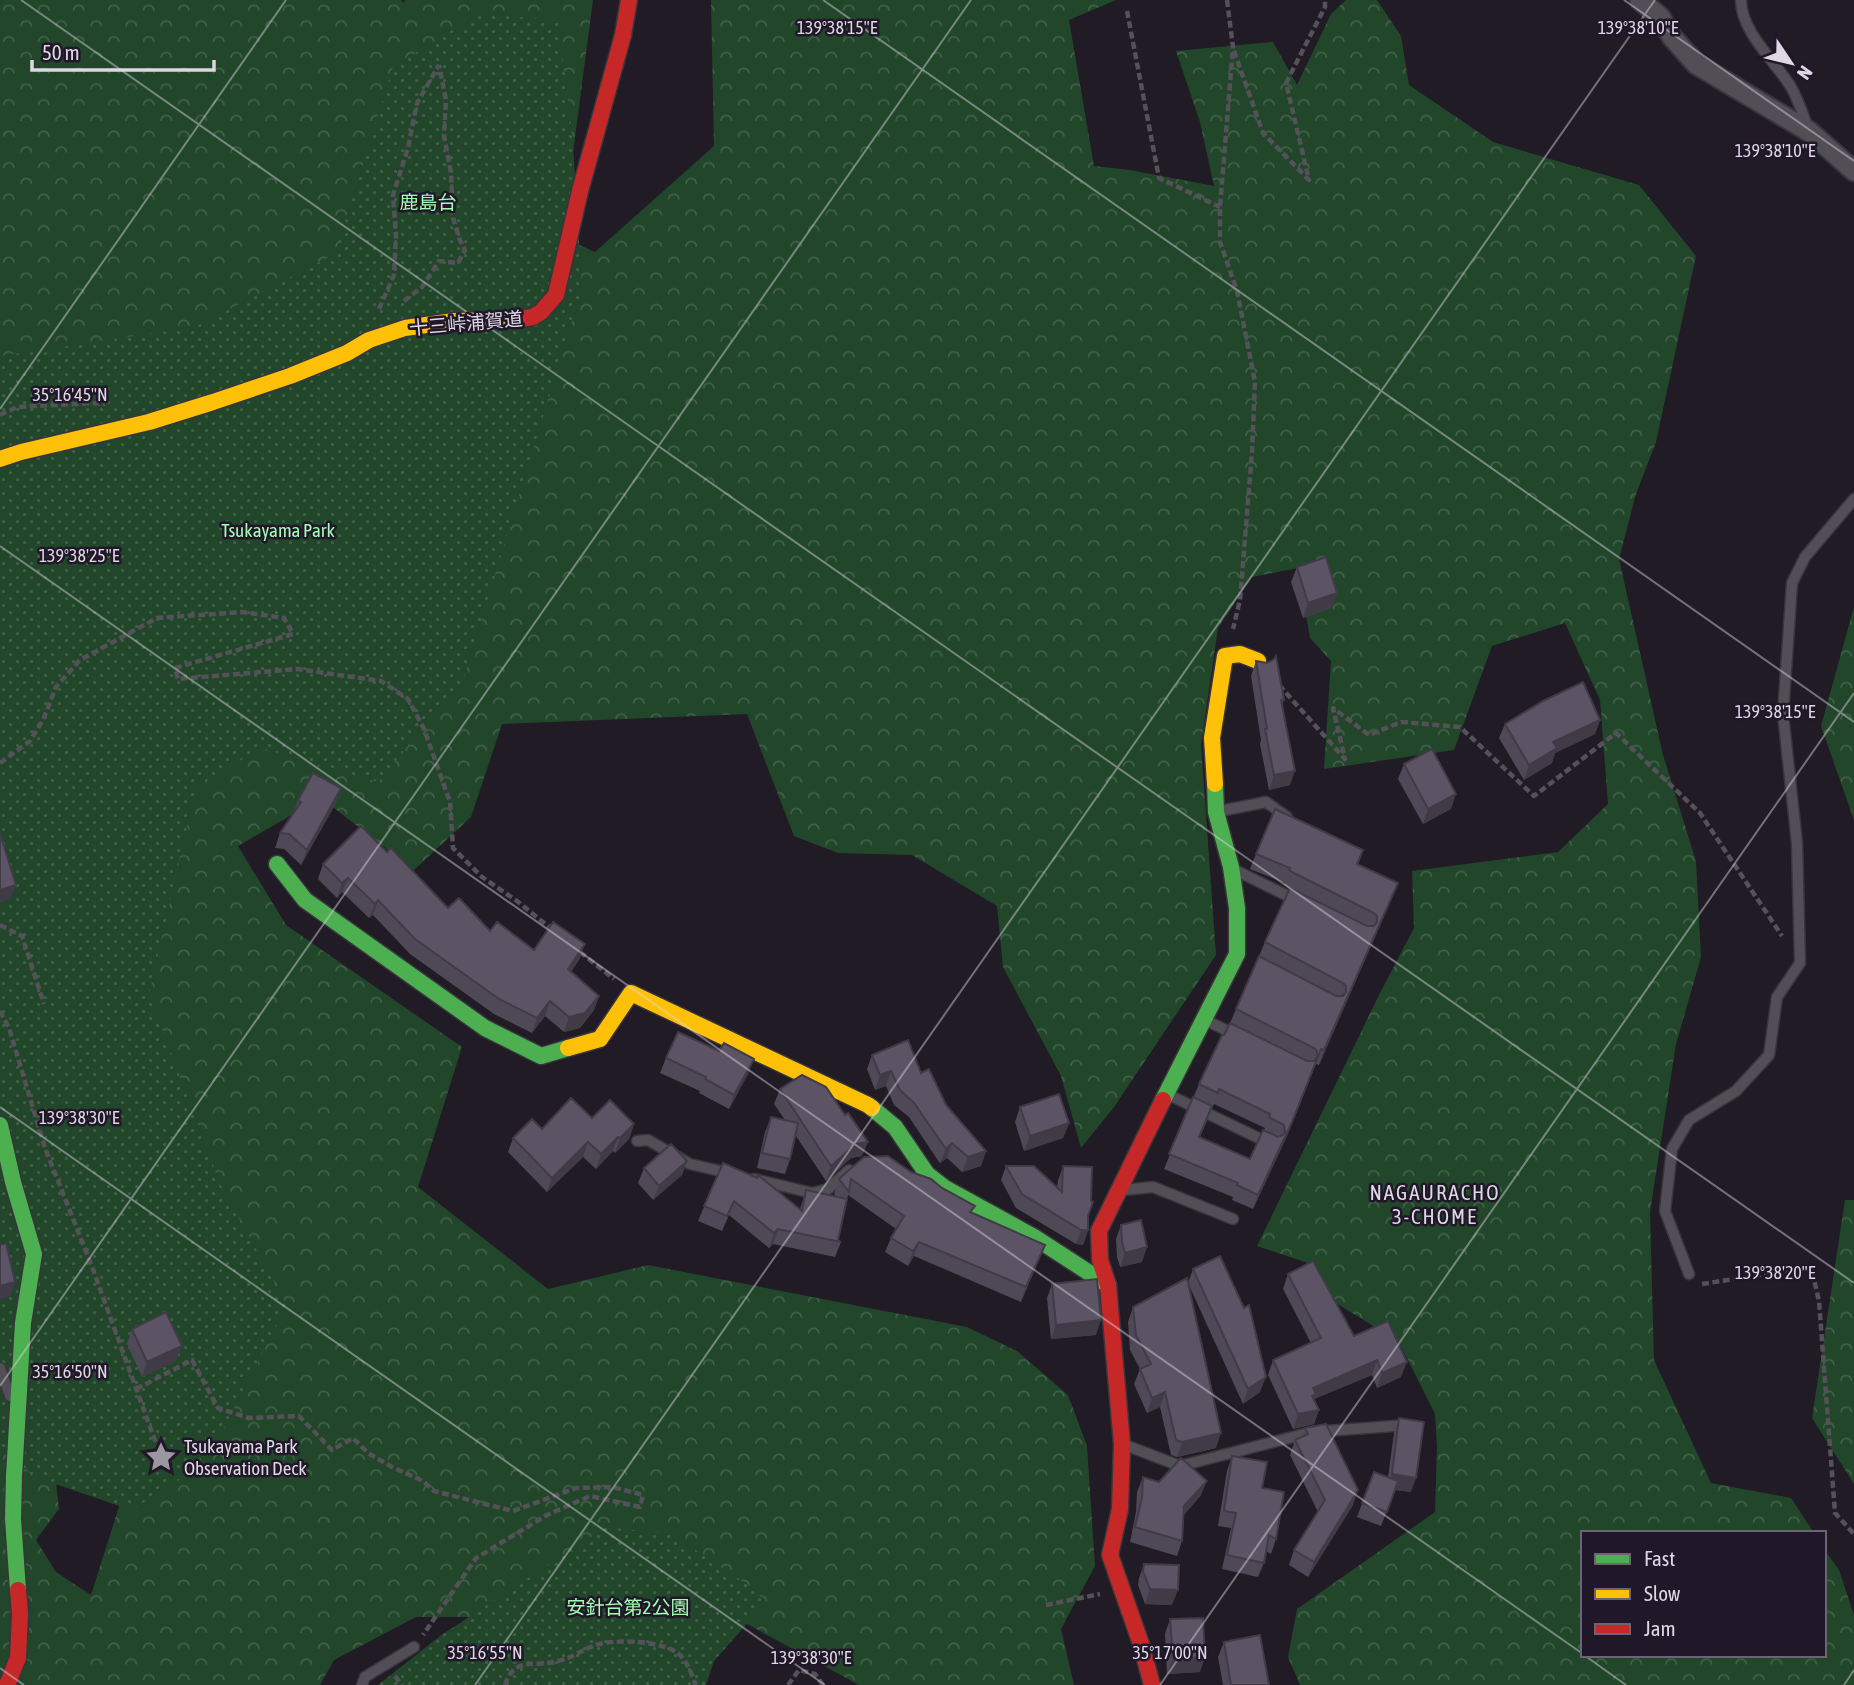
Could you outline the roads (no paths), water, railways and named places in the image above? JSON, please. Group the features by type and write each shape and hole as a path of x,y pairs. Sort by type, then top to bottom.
{"street":[{"name":"十三峠浦賀道","path":"0,459 149,422 214,402 290,376 347,353 369,340 405,328 454,321 522,320 541,313 556,295 580,191 623,35 629,0"},
{"path":"1640,0 1660,17 1672,37 1696,64 1810,132 1854,171"},
{"path":"1152,1685 1141,1643 1110,1555 1120,1509 1122,1444 1108,1285 1100,1260 1099,1231 1204,1019 1243,957 1231,867 1216,812 1212,738 1225,656 1240,654 1258,661"},
{"path":"277,864 305,901 485,1028 541,1056 600,1039 631,993 868,1105 895,1127 920,1172 1034,1237 1108,1285"},
{"path":"0,1125 34,1254 23,1323 13,1519 20,1613 18,1658 7,1685"}],"lane":[{"path":"1741,0 1751,32 1791,88 1810,132"},
{"path":"1689,1274 1665,1211 1672,1149 1689,1120 1736,1091 1769,1055 1777,997 1800,963 1797,843 1783,714 1791,583 1805,557 1854,499"},
{"path":"1216,812 1266,803 1295,822"},
{"path":"1231,867 1304,904"},
{"path":"1204,1019 1249,1041"},
{"path":"1166,1094 1273,1144"},
{"path":"637,1141 648,1140 690,1164 812,1193 828,1189 856,1164"},
{"path":"1119,1190 1153,1186 1233,1220"},
{"path":"0,1368 19,1419"},
{"path":"1122,1444 1180,1465 1312,1432 1413,1424"},
{"path":"362,1685 365,1677 414,1647"}],"place":[{"name":"Tsukayama Park Observation Deck","path":"161,1457"}],"district":[{"name":"NAGAURACHO 3-CHOME","path":"1435,1204"}],"park label":[{"name":"鹿島台","path":"428,202"},
{"name":"Tsukayama Park","path":"278,530"},
{"name":"安針台第2公園","path":"628,1607"}]}
